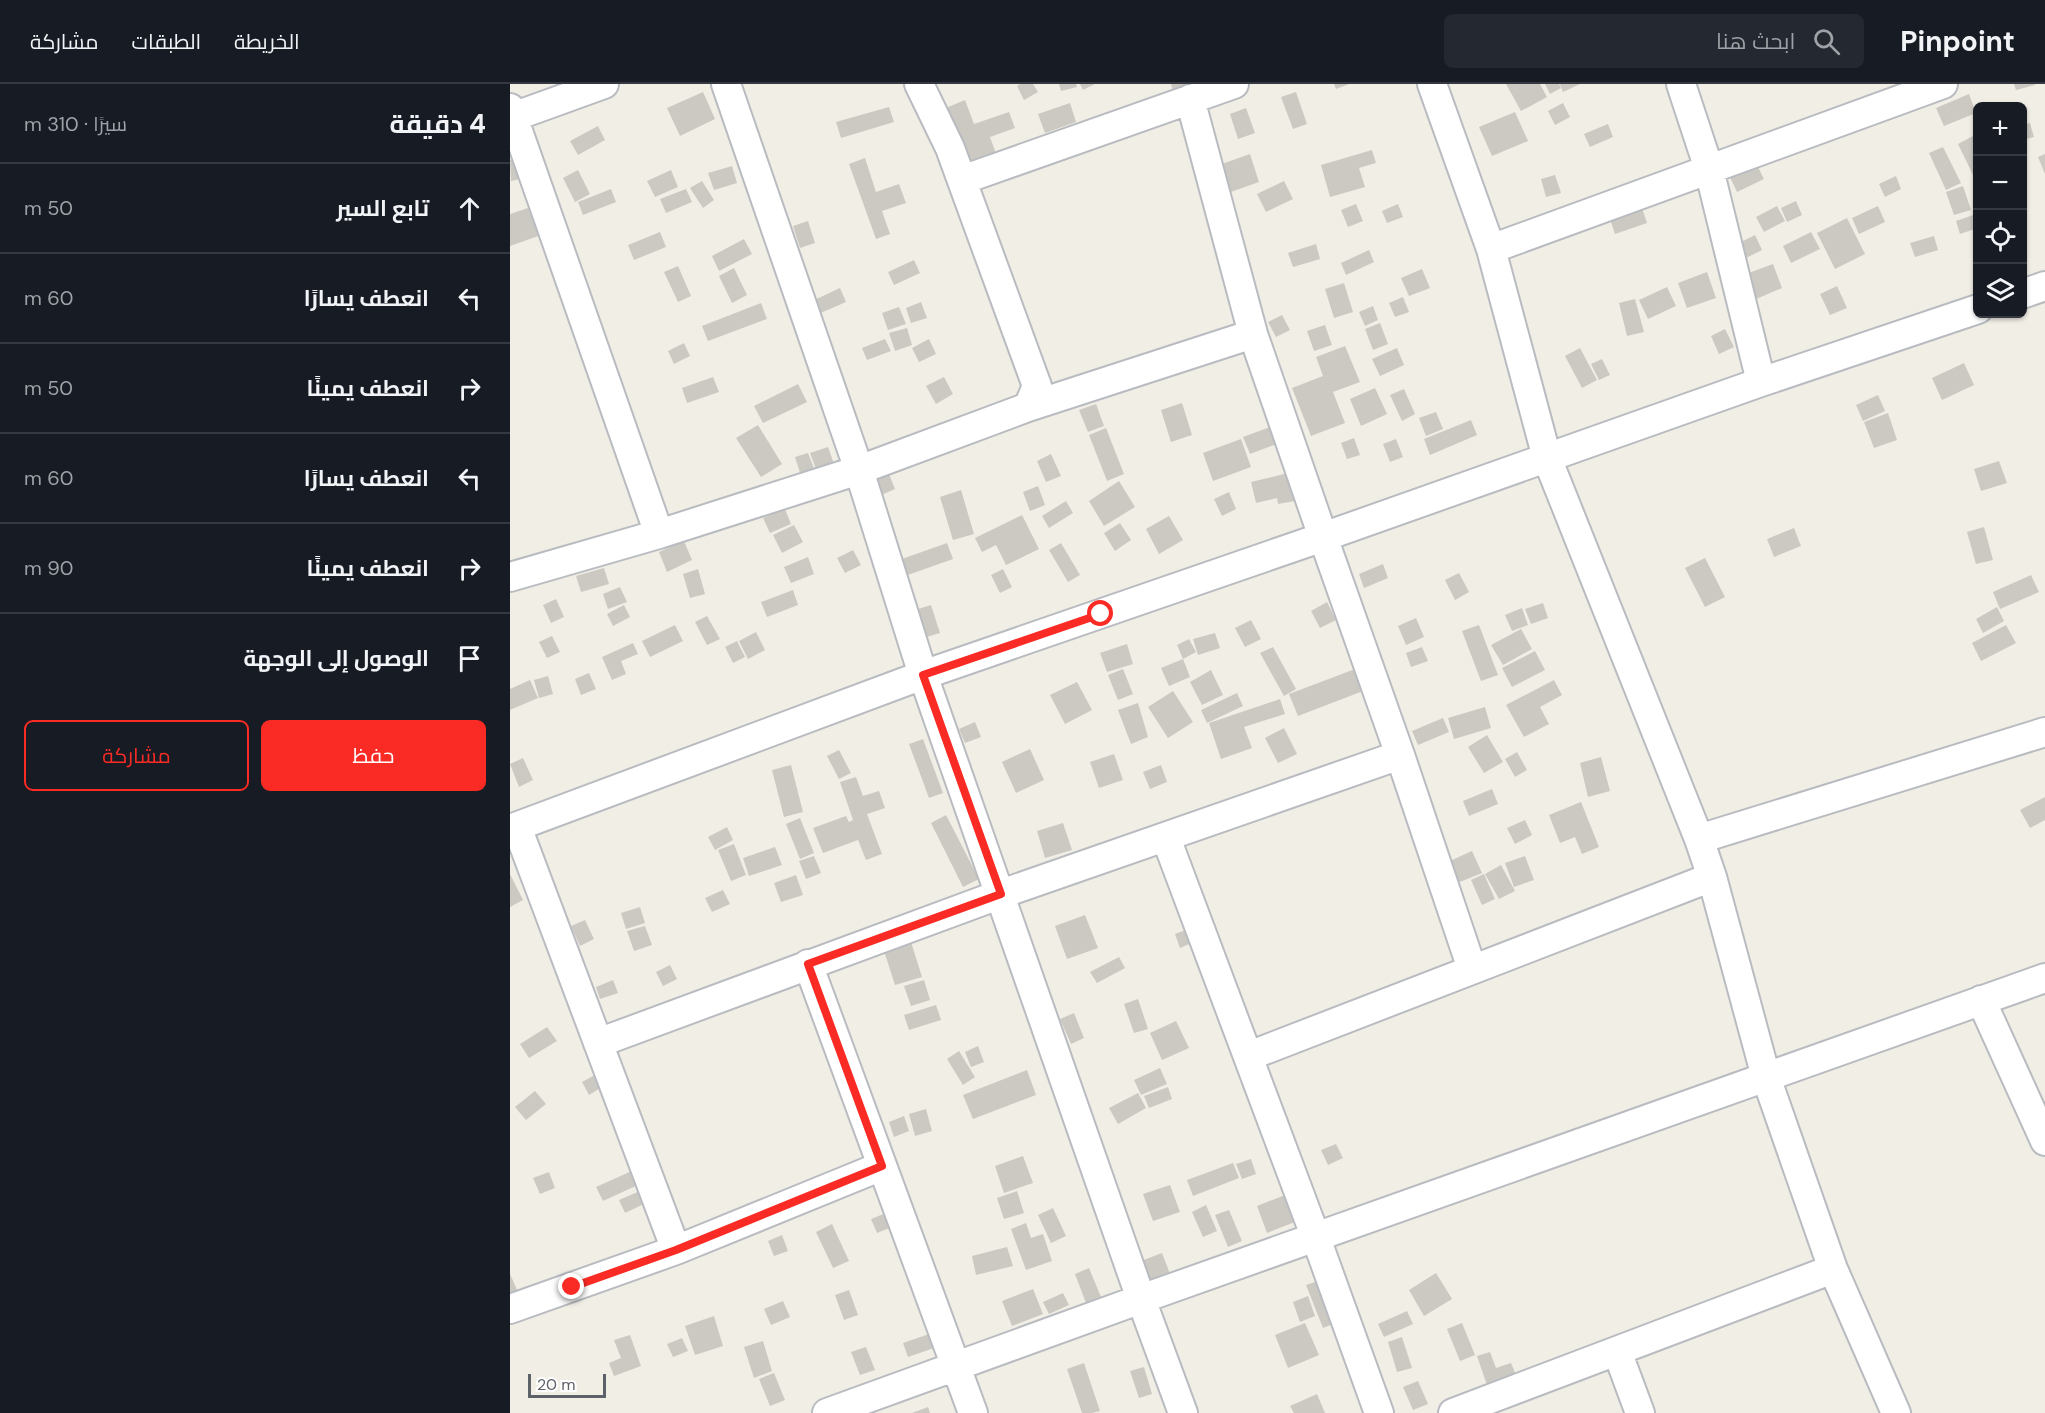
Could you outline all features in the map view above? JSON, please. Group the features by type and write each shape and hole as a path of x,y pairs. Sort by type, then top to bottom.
{"street":[{"path":"604,84 511,115 659,534"},
{"path":"726,84 859,470 923,675 1183,1413"},
{"path":"920,84 950,148 1037,386 1028,407"},
{"path":"962,180 1234,84"},
{"path":"1432,84 1491,249 1547,458 1712,877 1766,1077 1833,1269 1896,1413"},
{"path":"1681,84 1709,169 1761,382"},
{"path":"1491,249 1929,86"},
{"path":"1190,99 1253,334 1472,969"},
{"path":"2027,292 2045,286"},
{"path":"676,1250 598,1043 513,828 923,675 1761,382 1973,310"},
{"path":"510,577 659,534 859,470 1028,407 1253,334"},
{"path":"1698,839 2045,732"},
{"path":"598,1043 1001,894 1400,755"},
{"path":"1166,838 1379,1413"},
{"path":"1248,1056 1712,877"},
{"path":"808,964 973,1413"},
{"path":"827,1413 2045,978"},
{"path":"1981,1000 2045,1141"},
{"path":"510,1309 676,1250 882,1166"},
{"path":"1453,1413 1833,1269"},
{"path":"1617,1351 1640,1413"}],"building":[{"path":"1033,84 1038,92 1024,100 1017,86"},
{"path":"1059,84 1076,84 1077,87 1061,91"},
{"path":"1080,84 1095,84 1083,90"},
{"path":"1171,84 1191,84 1173,91"},
{"path":"1334,84 1349,84 1336,89"},
{"path":"1506,84 1540,84 1547,97 1521,111"},
{"path":"1545,84 1559,84 1561,88 1550,94"},
{"path":"1560,84 1580,84 1563,92"},
{"path":"2014,84 2035,84 2035,85 2016,90"},
{"path":"703,92 715,119 680,136 667,108"},
{"path":"1296,92 1307,124 1293,129 1281,97"},
{"path":"1969,94 1973,105 1973,114 1944,126 1936,108"},
{"path":"965,100 974,124 1009,112 1015,128 990,137 999,162 971,172 948,107"},
{"path":"1070,103 1076,122 1045,133 1038,114"},
{"path":"1563,103 1570,117 1555,125 1548,111"},
{"path":"889,107 894,122 841,138 836,122"},
{"path":"1246,108 1255,133 1238,139 1230,114"},
{"path":"1515,112 1528,141 1492,156 1479,127"},
{"path":"2030,123 2034,137 2027,139 2027,124"},
{"path":"1608,124 1613,137 1590,147 1584,134"},
{"path":"598,126 605,140 578,155 570,141"},
{"path":"1973,136 1973,175 1958,144"},
{"path":"1943,147 1961,183 1946,190 1929,153"},
{"path":"1372,150 1376,163 1359,168 1365,187 1330,197 1321,165"},
{"path":"1250,154 1259,182 1228,193 1219,165"},
{"path":"2045,154 2045,174 2038,157"},
{"path":"520,157 525,178 511,181 510,160"},
{"path":"865,158 876,192 899,184 906,203 882,211 890,234 876,239 849,164"},
{"path":"1756,163 1764,179 1737,192 1729,175"},
{"path":"732,166 737,183 714,190 708,173"},
{"path":"578,170 590,194 575,202 563,178"},
{"path":"671,170 678,187 655,197 647,181"},
{"path":"1555,175 1561,193 1546,197 1541,179"},
{"path":"1896,176 1901,189 1885,197 1879,184"},
{"path":"702,181 714,200 703,208 690,188"},
{"path":"1284,181 1293,199 1266,212 1257,194"},
{"path":"1963,186 1971,210 1954,215 1946,192"},
{"path":"611,189 616,202 583,215 578,202"},
{"path":"686,189 692,202 666,213 660,199"},
{"path":"1796,201 1802,215 1787,222 1781,208"},
{"path":"1356,204 1363,221 1348,227 1341,210"},
{"path":"1398,204 1403,217 1387,223 1382,211"},
{"path":"534,206 544,234 510,246 510,214"},
{"path":"1777,206 1785,221 1764,232 1756,217"},
{"path":"1878,206 1885,222 1859,234 1852,218"},
{"path":"1642,208 1647,223 1615,234 1610,219"},
{"path":"1973,215 1973,230 1960,234 1956,221"},
{"path":"1847,218 1865,254 1835,269 1817,233"},
{"path":"808,221 815,243 800,248 793,226"},
{"path":"660,232 666,247 634,260 628,245"},
{"path":"1811,232 1820,249 1791,263 1783,246"},
{"path":"1755,235 1762,250 1742,260 1735,245"},
{"path":"1934,236 1938,250 1915,257 1910,243"},
{"path":"744,239 752,254 719,271 712,256"},
{"path":"1316,244 1320,259 1293,267 1288,253"},
{"path":"1369,250 1374,262 1346,275 1341,263"},
{"path":"914,260 920,273 894,285 888,272"},
{"path":"1773,264 1782,288 1756,299 1746,274"},
{"path":"678,266 691,296 678,302 664,272"},
{"path":"734,268 747,295 732,303 719,276"},
{"path":"1422,269 1430,288 1409,296 1401,278"},
{"path":"1707,272 1716,298 1687,308 1678,283"},
{"path":"1344,283 1353,312 1334,318 1325,289"},
{"path":"1837,286 1847,308 1830,315 1820,294"},
{"path":"1667,287 1676,306 1648,319 1639,300"},
{"path":"840,288 846,302 816,315 810,302"},
{"path":"1403,297 1409,312 1395,317 1389,303"},
{"path":"1635,299 1644,332 1627,336 1619,303"},
{"path":"921,302 927,318 911,323 906,308"},
{"path":"761,303 767,319 708,341 702,326"},
{"path":"1373,306 1378,320 1365,326 1359,312"},
{"path":"899,307 906,324 888,330 882,313"},
{"path":"1282,315 1290,330 1276,337 1268,322"},
{"path":"1380,323 1388,344 1373,350 1365,329"},
{"path":"1325,325 1332,345 1314,351 1307,331"},
{"path":"907,328 912,345 895,351 889,333"},
{"path":"1725,329 1734,347 1719,354 1711,336"},
{"path":"885,339 891,351 867,360 862,348"},
{"path":"929,339 936,354 919,362 912,348"},
{"path":"684,343 690,356 674,364 668,351"},
{"path":"1345,346 1360,382 1333,392 1345,423 1311,436 1292,388 1323,376 1316,357"},
{"path":"1397,348 1404,365 1380,376 1372,359"},
{"path":"1580,348 1597,380 1582,388 1565,356"},
{"path":"1602,359 1610,375 1599,380 1591,364"},
{"path":"1964,363 1974,385 1942,400 1932,378"},
{"path":"713,377 719,392 687,403 682,388"},
{"path":"944,377 953,394 936,404 926,386"},
{"path":"798,384 807,402 763,423 754,406"},
{"path":"1375,388 1387,414 1361,426 1350,399"},
{"path":"1404,389 1415,414 1402,421 1390,395"},
{"path":"1878,395 1885,411 1863,421 1856,405"},
{"path":"1182,403 1192,435 1171,442 1161,410"},
{"path":"1096,404 1104,426 1088,432 1079,410"},
{"path":"1436,412 1443,429 1426,436 1419,418"},
{"path":"1888,413 1897,440 1874,448 1864,422"},
{"path":"1471,420 1477,435 1430,455 1424,439"},
{"path":"758,425 782,464 761,477 736,438"},
{"path":"1270,427 1277,444 1250,454 1243,437"},
{"path":"1106,428 1124,474 1107,481 1089,435"},
{"path":"1354,438 1360,455 1347,459 1341,443"},
{"path":"1241,439 1251,467 1213,481 1203,453"},
{"path":"1396,439 1403,457 1390,462 1383,444"},
{"path":"828,447 835,467 818,474 810,453"},
{"path":"808,453 815,471 801,476 795,457"},
{"path":"1051,454 1061,476 1046,482 1037,461"},
{"path":"1999,461 2007,483 1981,491 1974,469"},
{"path":"1288,473 1295,501 1278,504 1277,498 1256,503 1251,482"},
{"path":"889,474 895,489 879,496 872,481"},
{"path":"1119,481 1135,507 1104,526 1089,501"},
{"path":"1038,486 1045,505 1030,511 1023,492"},
{"path":"961,490 974,534 953,540 940,497"},
{"path":"1229,492 1236,509 1222,516 1214,499"},
{"path":"1066,501 1073,513 1049,528 1042,516"},
{"path":"785,509 791,524 770,533 763,518"},
{"path":"1022,515 1039,549 1006,565 996,545 982,552 975,538"},
{"path":"1169,516 1183,540 1159,554 1146,529"},
{"path":"1120,523 1131,540 1115,551 1104,533"},
{"path":"794,525 803,542 782,553 773,535"},
{"path":"1984,527 1993,560 1976,564 1967,532"},
{"path":"1794,528 1801,546 1774,557 1767,539"},
{"path":"684,541 692,560 667,572 659,552"},
{"path":"947,543 953,559 905,576 899,560"},
{"path":"1061,543 1080,575 1068,582 1049,550"},
{"path":"853,550 861,565 845,573 837,558"},
{"path":"808,557 814,574 791,583 784,567"},
{"path":"1705,558 1725,597 1705,607 1685,568"},
{"path":"1383,564 1388,578 1364,588 1359,574"},
{"path":"604,568 609,584 581,592 576,576"},
{"path":"698,569 705,594 690,598 683,574"},
{"path":"1003,569 1012,587 1000,593 991,575"},
{"path":"1459,573 1469,592 1455,600 1445,580"},
{"path":"2031,575 2039,592 2000,609 1993,592"},
{"path":"620,587 627,602 608,609 603,594"},
{"path":"793,590 798,605 767,617 761,602"},
{"path":"556,599 564,617 551,623 543,605"},
{"path":"1327,602 1336,620 1320,628 1311,611"},
{"path":"1543,603 1548,618 1531,624 1525,609"},
{"path":"624,605 630,617 613,626 607,614"},
{"path":"931,605 940,633 920,639 912,611"},
{"path":"1997,607 2004,621 1983,633 1976,619"},
{"path":"1522,608 1528,625 1512,631 1505,615"},
{"path":"707,616 720,639 707,645 695,622"},
{"path":"1416,618 1424,637 1406,645 1398,626"},
{"path":"1251,620 1261,639 1245,647 1235,628"},
{"path":"675,625 683,641 650,657 642,641"},
{"path":"1479,625 1498,675 1481,681 1462,631"},
{"path":"2006,625 2016,643 1981,661 1972,643"},
{"path":"1521,629 1532,649 1503,665 1491,645"},
{"path":"756,632 765,650 748,659 739,641"},
{"path":"1215,633 1220,648 1198,655 1193,639"},
{"path":"552,636 560,652 547,658 539,642"},
{"path":"1189,639 1196,652 1183,659 1177,645"},
{"path":"737,641 745,657 733,663 725,647"},
{"path":"633,643 638,654 621,661 626,674 612,680 602,657"},
{"path":"1127,644 1133,664 1107,672 1100,653"},
{"path":"1273,647 1296,689 1284,696 1260,653"},
{"path":"1422,647 1428,661 1411,667 1406,653"},
{"path":"1535,651 1545,670 1512,687 1502,668"},
{"path":"1183,659 1190,677 1169,686 1161,668"},
{"path":"1123,669 1133,694 1118,700 1108,675"},
{"path":"1355,669 1363,691 1298,716 1289,694"},
{"path":"1211,670 1223,695 1202,705 1190,682"},
{"path":"589,673 596,689 581,695 575,679"},
{"path":"548,676 553,694 539,698 534,680"},
{"path":"530,680 538,698 510,710 510,689"},
{"path":"1554,680 1562,695 1540,707 1549,724 1524,737 1506,705"},
{"path":"1077,682 1092,710 1065,724 1050,695"},
{"path":"1173,691 1193,722 1168,738 1148,707"},
{"path":"1237,693 1243,706 1207,723 1201,710"},
{"path":"1280,699 1285,714 1244,727 1252,748 1221,759 1209,723"},
{"path":"1138,703 1148,737 1131,744 1118,710"},
{"path":"1485,707 1491,728 1454,739 1448,718"},
{"path":"1443,718 1449,732 1418,745 1412,731"},
{"path":"975,722 981,737 965,743 959,729"},
{"path":"1284,728 1297,754 1278,763 1265,738"},
{"path":"1487,735 1503,762 1484,773 1468,747"},
{"path":"923,739 943,793 929,798 909,744"},
{"path":"1030,749 1044,780 1016,793 1002,762"},
{"path":"839,750 851,773 839,779 827,756"},
{"path":"1517,752 1527,770 1515,777 1505,759"},
{"path":"1114,754 1123,780 1099,788 1090,762"},
{"path":"1601,757 1610,791 1588,797 1580,763"},
{"path":"523,758 533,780 519,787 510,764"},
{"path":"791,765 803,812 784,817 772,770"},
{"path":"1161,765 1167,782 1150,789 1143,772"},
{"path":"856,777 863,796 879,791 885,808 867,814 882,854 866,860 858,840 823,853 813,828 846,816 849,822 853,820 840,782"},
{"path":"1492,789 1498,804 1469,816 1463,801"},
{"path":"2045,797 2045,820 2030,828 2020,810"},
{"path":"1581,802 1599,847 1582,854 1575,837 1560,843 1549,815"},
{"path":"946,815 979,879 963,887 931,823"},
{"path":"800,818 814,853 800,859 786,824"},
{"path":"1525,820 1532,835 1515,844 1507,828"},
{"path":"1063,823 1072,850 1045,858 1037,831"},
{"path":"727,827 733,840 715,850 708,837"},
{"path":"734,844 746,875 731,881 718,850"},
{"path":"775,847 782,865 749,876 743,858"},
{"path":"1472,851 1482,873 1450,886 1441,865"},
{"path":"814,856 821,873 806,879 799,861"},
{"path":"1525,856 1534,880 1514,887 1505,863"},
{"path":"1501,865 1515,891 1499,899 1485,874"},
{"path":"510,874 523,900 510,907"},
{"path":"1484,874 1495,899 1482,905 1471,880"},
{"path":"796,875 803,895 781,902 774,883"},
{"path":"723,890 730,904 712,912 705,898"},
{"path":"640,907 645,923 626,929 621,913"},
{"path":"1085,915 1098,948 1067,959 1055,926"},
{"path":"585,920 594,939 580,946 571,926"},
{"path":"645,926 652,945 634,951 627,931"},
{"path":"1194,927 1199,940 1180,948 1175,934"},
{"path":"911,942 922,977 895,985 884,951"},
{"path":"1119,957 1125,968 1097,983 1090,972"},
{"path":"670,965 677,979 663,986 656,972"},
{"path":"613,980 618,993 600,999 596,987"},
{"path":"924,980 930,1000 911,1006 904,986"},
{"path":"1138,999 1148,1029 1134,1033 1124,1004"},
{"path":"936,1005 941,1020 909,1030 904,1015"},
{"path":"1074,1013 1084,1038 1071,1044 1060,1019"},
{"path":"1176,1021 1189,1048 1162,1060 1150,1033"},
{"path":"547,1027 557,1041 529,1058 520,1044"},
{"path":"978,1046 984,1062 971,1067 965,1052"},
{"path":"959,1051 975,1077 963,1085 947,1059"},
{"path":"1160,1068 1167,1084 1141,1095 1134,1080"},
{"path":"1027,1070 1036,1095 973,1119 963,1095"},
{"path":"595,1075 602,1087 589,1095 582,1082"},
{"path":"1168,1087 1172,1099 1149,1108 1144,1096"},
{"path":"535,1091 546,1104 526,1120 515,1107"},
{"path":"1138,1093 1146,1108 1118,1124 1109,1108"},
{"path":"926,1109 932,1131 915,1136 909,1114"},
{"path":"904,1116 909,1131 894,1137 889,1122"},
{"path":"1336,1144 1343,1158 1328,1165 1321,1150"},
{"path":"1023,1156 1033,1183 1004,1193 995,1166"},
{"path":"1251,1159 1256,1174 1242,1179 1236,1164"},
{"path":"1233,1163 1239,1178 1193,1196 1187,1180"},
{"path":"634,1170 640,1184 603,1201 596,1187"},
{"path":"549,1172 555,1188 540,1194 533,1178"},
{"path":"1170,1185 1180,1212 1153,1221 1143,1194"},
{"path":"640,1191 646,1203 625,1213 619,1200"},
{"path":"1017,1191 1024,1213 1004,1219 997,1198"},
{"path":"1290,1193 1300,1220 1267,1233 1257,1206"},
{"path":"1206,1205 1217,1231 1203,1237 1192,1212"},
{"path":"1053,1208 1066,1236 1051,1243 1038,1215"},
{"path":"1229,1210 1242,1241 1228,1247 1215,1215"},
{"path":"886,1213 892,1227 877,1233 871,1219"},
{"path":"1026,1223 1031,1238 1043,1234 1052,1261 1026,1270 1011,1229"},
{"path":"832,1224 849,1261 833,1268 816,1232"},
{"path":"782,1235 788,1251 774,1256 768,1241"},
{"path":"1007,1247 1013,1266 976,1275 972,1256"},
{"path":"1162,1253 1172,1279 1152,1287 1141,1261"},
{"path":"1089,1268 1101,1297 1086,1303 1075,1274"},
{"path":"1436,1273 1452,1299 1424,1316 1409,1290"},
{"path":"510,1274 518,1292 510,1296"},
{"path":"1321,1280 1338,1322 1323,1328 1306,1285"},
{"path":"1033,1289 1043,1314 1012,1326 1002,1301"},
{"path":"849,1290 858,1315 844,1320 835,1295"},
{"path":"1063,1293 1069,1305 1049,1314 1043,1302"},
{"path":"1308,1296 1315,1316 1300,1322 1293,1302"},
{"path":"783,1301 790,1317 771,1325 764,1309"},
{"path":"1407,1311 1413,1324 1384,1337 1378,1324"},
{"path":"714,1316 723,1346 695,1355 685,1326"},
{"path":"1305,1323 1319,1355 1288,1368 1275,1335"},
{"path":"1462,1323 1475,1355 1460,1361 1447,1329"},
{"path":"932,1333 937,1347 908,1357 903,1343"},
{"path":"630,1335 641,1366 614,1376 609,1363 621,1358 614,1340"},
{"path":"1402,1337 1412,1368 1397,1372 1388,1342"},
{"path":"682,1338 688,1351 673,1357 667,1344"},
{"path":"763,1341 772,1371 754,1378 744,1347"},
{"path":"866,1347 875,1370 860,1375 851,1352"},
{"path":"1490,1352 1496,1368 1511,1363 1516,1375 1487,1385 1477,1356"},
{"path":"1084,1363 1100,1411 1092,1413 1082,1413 1067,1369"},
{"path":"1144,1367 1152,1394 1139,1398 1130,1371"},
{"path":"774,1373 785,1400 770,1406 759,1379"},
{"path":"1418,1381 1428,1404 1413,1410 1403,1387"},
{"path":"1317,1394 1325,1413 1294,1413 1290,1406"},
{"path":"928,1407 930,1413 912,1413"}],"route":[{"path":"572,1287 676,1250 882,1166 808,964 1001,894 923,675 1101,614"}]}
